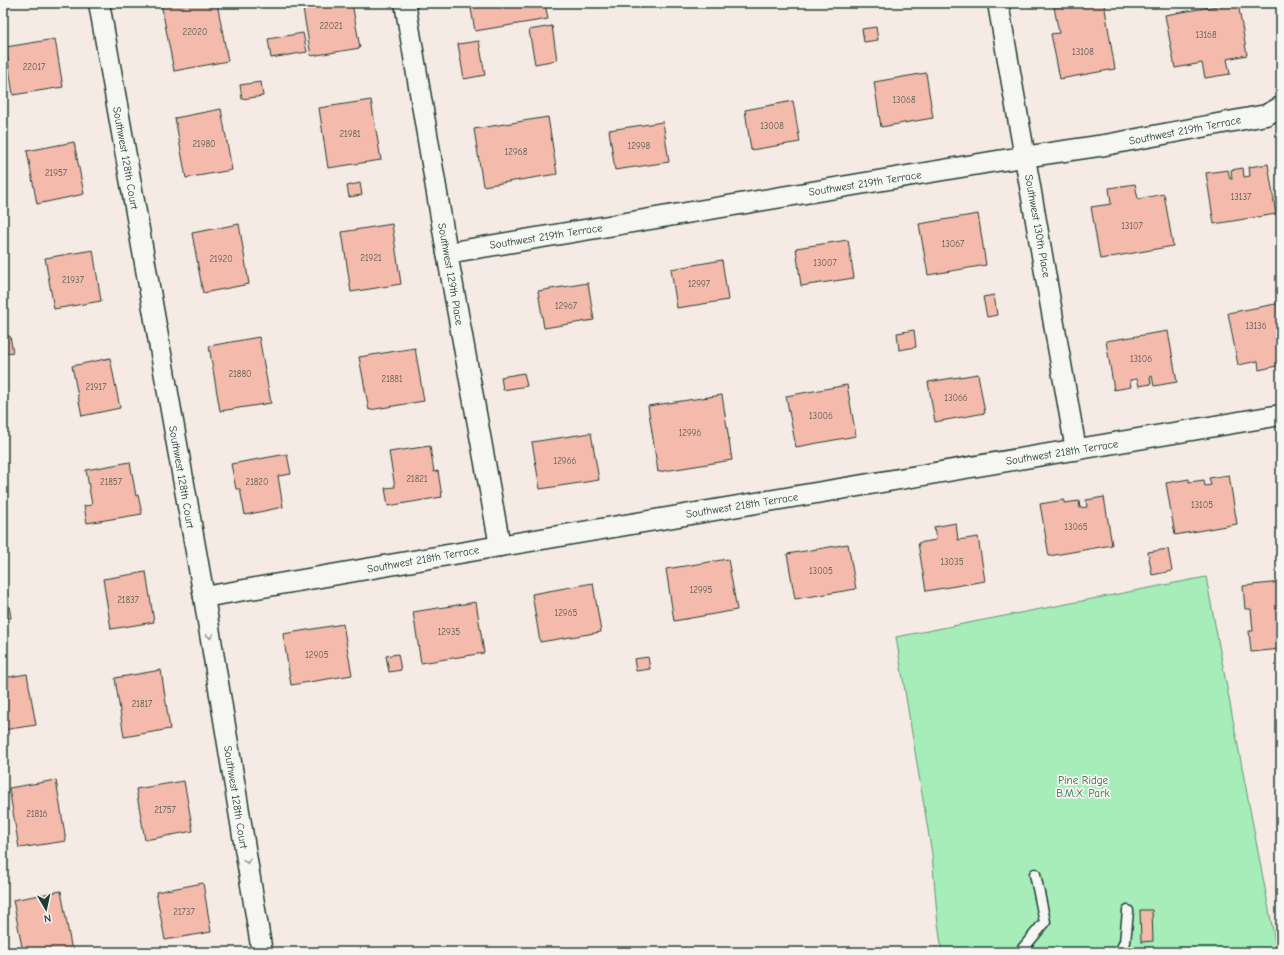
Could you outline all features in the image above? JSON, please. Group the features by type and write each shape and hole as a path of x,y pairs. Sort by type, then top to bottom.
{"street":[{"name":"Southwest 128th Court","path":"99,3 204,597 262,952"},
{"name":"Southwest 129th Place","path":"405,3 447,253 500,546"},
{"name":"Southwest 130th Place","path":"998,3 1076,450"},
{"name":"Southwest 219th Terrace","path":"447,253 1104,145 1266,115 1281,107"},
{"name":"Southwest 218th Terrace","path":"204,597 1281,415"}],"lane":[{"path":"1020,952 1045,922 1035,874"},
{"path":"1120,952 1125,942 1128,911"}],"green space":[{"name":"Pine Ridge B.M.X. Park","path":"1206,577 1277,952 942,952 937,915 932,854 896,637"}],"building":[{"path":"161,3 217,3 228,61 174,71"},
{"path":"302,3 352,3 360,48 311,56"},
{"path":"470,3 545,3 548,19 475,31"},
{"path":"1077,3 1104,3 1115,69 1060,79 1051,34 1059,33 1054,7"},
{"path":"1238,3 1247,55 1227,59 1230,74 1205,78 1202,63 1175,68 1165,15"},
{"path":"552,26 557,60 535,64 529,30"},
{"path":"876,27 878,40 864,42 862,29"},
{"path":"303,33 307,52 271,58 268,39"},
{"path":"55,39 63,87 13,95 6,47"},
{"path":"479,41 485,75 464,79 458,44"},
{"path":"926,73 933,118 881,127 874,82"},
{"path":"261,82 263,96 242,99 240,85"},
{"path":"371,100 381,160 328,168 319,108"},
{"path":"793,101 800,142 751,150 745,110"},
{"path":"221,109 232,170 186,178 175,118"},
{"path":"548,117 557,174 483,186 474,129"},
{"path":"663,122 669,162 615,170 609,130"},
{"path":"74,142 84,194 37,204 27,151"},
{"path":"1268,164 1276,214 1214,224 1206,173 1228,170 1230,179 1232,179 1231,170 1243,168 1244,177 1250,176 1249,167"},
{"path":"360,183 362,195 349,197 347,186"},
{"path":"1135,184 1138,199 1164,194 1173,246 1100,259 1091,207 1111,204 1109,188"},
{"path":"978,214 986,265 928,275 919,224"},
{"path":"239,224 249,284 203,293 192,233"},
{"path":"392,224 401,284 351,292 342,232"},
{"path":"848,240 854,278 801,286 796,248"},
{"path":"93,250 101,301 54,309 45,258"},
{"path":"722,260 728,300 677,308 671,269"},
{"path":"588,283 594,320 544,328 538,291"},
{"path":"994,295 997,315 987,317 983,297"},
{"path":"1281,303 1281,365 1259,370 1258,361 1238,365 1228,313"},
{"path":"914,330 916,347 899,350 897,333"},
{"path":"1168,331 1177,382 1154,386 1152,376 1150,377 1151,384 1139,386 1137,379 1130,380 1131,387 1114,390 1106,341"},
{"path":"10,336 13,352 3,354 3,337"},
{"path":"259,337 271,403 220,411 209,346"},
{"path":"415,348 424,401 369,410 359,357"},
{"path":"110,358 120,408 82,416 72,366"},
{"path":"524,373 527,386 503,390 501,377"},
{"path":"978,374 985,413 935,422 928,382"},
{"path":"847,385 856,436 796,447 786,396"},
{"path":"722,395 732,460 658,472 648,406"},
{"path":"591,433 599,480 540,489 532,442"},
{"path":"430,446 434,472 438,471 442,497 388,506 385,488 395,487 389,452"},
{"path":"287,454 291,474 278,476 283,507 245,515 240,489 236,489 231,464"},
{"path":"130,462 136,496 138,495 142,514 87,523 84,506 92,505 86,470"},
{"path":"1229,475 1237,524 1175,535 1166,483 1189,479 1189,482 1204,480 1205,486 1211,485 1209,478"},
{"path":"1104,497 1112,545 1049,556 1040,504 1064,500 1064,503 1079,501 1080,508 1087,507 1086,500"},
{"path":"956,523 958,540 978,537 985,581 926,591 918,543 936,540 934,527"},
{"path":"848,544 856,589 795,599 787,554"},
{"path":"1168,549 1172,571 1152,575 1148,552"},
{"path":"728,559 737,610 674,621 666,569"},
{"path":"3,570 11,618 3,619"},
{"path":"146,572 154,622 111,629 103,579"},
{"path":"1281,582 1281,649 1251,652 1249,631 1253,631 1251,609 1245,609 1243,586"},
{"path":"593,583 601,632 540,642 532,594"},
{"path":"476,602 484,653 421,663 413,612"},
{"path":"343,624 352,675 291,685 283,634"},
{"path":"398,654 401,670 389,672 386,656"},
{"path":"648,657 650,669 636,671 634,659"},
{"path":"161,670 170,729 124,737 115,678"},
{"path":"27,674 36,725 3,730 3,678"},
{"path":"56,780 66,841 19,848 9,788"},
{"path":"184,781 193,831 145,840 136,789"},
{"path":"203,883 211,932 165,940 156,892"},
{"path":"61,891 72,951 23,952 13,900"},
{"path":"1140,910 1152,910 1153,941 1141,942"}]}
